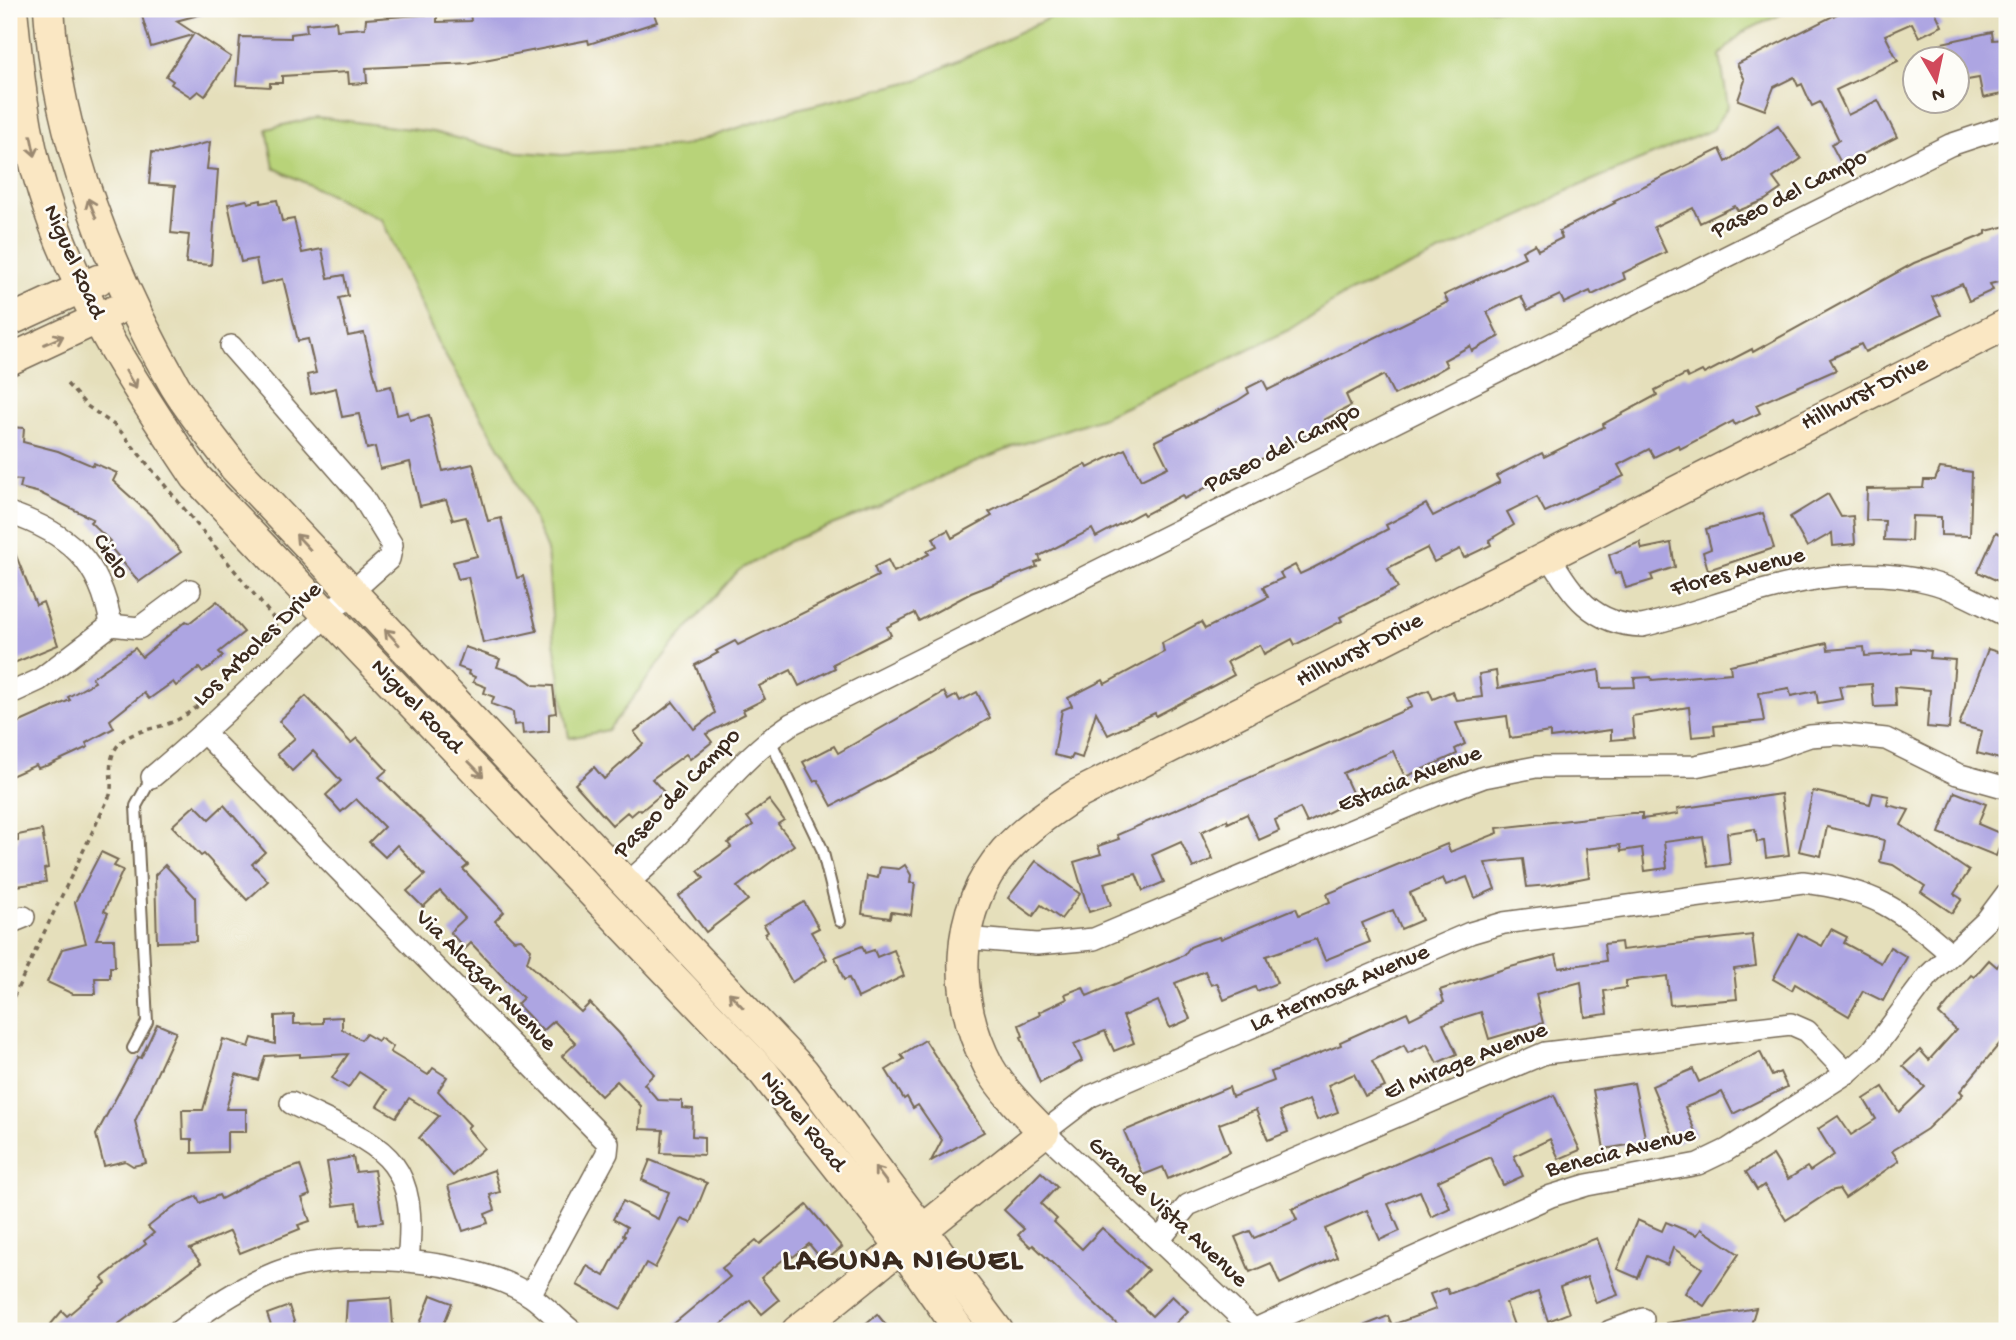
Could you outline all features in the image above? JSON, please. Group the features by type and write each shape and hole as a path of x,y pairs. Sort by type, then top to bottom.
{"main road":[{"name":"Niguel Road","path":"12,9 18,80 43,192 81,288 98,320 134,385 196,477 684,987 998,1331"},
{"name":"Niguel Road","path":"49,9 51,48 85,190 118,271 176,387 235,468 803,1072 912,1239 960,1331"},
{"path":"9,321 118,271"},
{"path":"9,360 98,320 133,301"},
{"name":"Hillhurst Drive","path":"1044,1132 990,1069 972,1030 964,987 964,938 978,894 997,863 1038,819 1076,795 2007,324"},
{"path":"516,811 540,817 605,884 615,887 627,883 635,914 682,967 686,976 684,987"},
{"name":"La Hermosa Avenue","path":"797,1331 1044,1132"}],"street":[{"name":"Paseo del Campo","path":"627,883 651,864 748,756 769,738 804,718 1937,151 2007,126"},
{"name":"Los Arboles Drive","path":"152,777 205,734 350,592 389,559 392,545 362,496 231,346"},
{"name":"Cielo","path":"9,513 33,522 68,541 75,548 107,600 111,625"},
{"name":"Flores Avenue","path":"1549,555 1575,597 1603,619 1622,626 1642,626 1786,583 1834,576 1881,575 1927,581 1957,591 2007,616"},
{"path":"9,694 39,680 111,625 139,628 190,590"},
{"name":"Via Alcazar Avenue","path":"205,734 608,1143 607,1153 530,1295"},
{"name":"Estacia Avenue","path":"964,938 1037,944 1094,939 1433,796 1484,777 1536,767 1695,766 1763,752 1810,736 1852,734 1886,739 1957,774 2007,788"},
{"name":"La Hermosa Avenue","path":"1044,1132 1090,1096 1470,933 1504,923 1803,882 1845,887 1880,900 1909,917 1951,954"},
{"name":"Benecia Avenue","path":"1254,1331 1551,1196 1587,1185 1698,1164 1727,1150 1847,1073 1872,1051 1929,975 1986,921 2007,893"},
{"name":"El Mirage Avenue","path":"1158,1240 1188,1205 1351,1138 1545,1053 1791,1024 1807,1031 1847,1073"},
{"path":"291,1103 380,1147 404,1178 412,1225 408,1260"},
{"name":"Grande Vista Avenue","path":"1044,1132 1254,1331"},
{"path":"179,1331 212,1307 276,1272 335,1259 408,1260 469,1271 530,1295 572,1331"},
{"path":"1610,1331 1643,1320"}],"lane":[{"path":"769,738 822,849 840,921"},
{"path":"133,1048 147,1022 136,806 152,777"}],"path":[{"path":"67,384 87,405 117,427 276,621 275,631 246,663"},
{"path":"9,1006 110,795 113,783 111,761 123,740 149,727 175,721 213,696"}],"green space":[{"path":"1068,9 1792,9 1743,32 1720,55 1728,106 1712,130 1567,191 1528,213 1339,298 1291,329 1101,418 1016,446 949,473 879,507 790,541 738,571 678,639 608,730 569,738 554,642 547,550 512,468 439,345 382,220 274,168 267,129 317,117 433,132 507,151 562,155 682,146 793,110 917,80"}],"building":[{"path":"140,9 205,9 206,13 176,21 231,57 205,96 198,91 191,97 171,84 173,81 166,76 193,35 151,47"},
{"path":"490,9 652,9 657,22 589,44 588,40 469,63 366,68 367,83 349,84 348,72 282,76 282,83 270,83 270,87 236,85 240,37 291,38 291,34 307,32 306,24 336,21 337,30 365,28 366,19 405,16 437,14 437,22 471,21 470,12"},
{"path":"1847,9 1941,9 1935,11 1942,26 1919,37 1912,23 1885,35 1898,61 1836,90 1848,115 1878,100 1897,137 1842,165 1831,144 1839,140 1820,102 1812,106 1802,84 1798,86 1794,77 1774,87 1765,110 1738,100 1745,80 1737,64"},
{"path":"1992,32 1993,40 2007,39 2007,93 1983,98 1979,78 1970,80 1970,46 1943,46 1942,43"},
{"path":"1778,126 1801,159 1773,178 1781,189 1765,200 1738,211 1735,206 1700,223 1693,208 1654,227 1666,252 1623,273 1625,279 1592,295 1590,291 1564,303 1560,295 1528,310 1521,296 1487,312 1499,337 1472,351 1470,346 1444,360 1447,366 1412,386 1394,395 1384,375 1346,395 1351,406 1324,420 1327,425 1184,499 1182,495 1144,515 1142,512 1096,537 1092,529 1039,556 1041,561 1035,563 1037,567 971,593 919,621 915,613 887,627 891,635 833,664 835,668 799,686 791,670 759,686 765,699 743,710 745,714 706,734 712,742 690,759 686,754 652,779 664,792 631,816 627,812 612,825 575,784 594,767 604,779 643,744 634,732 673,702 694,729 715,713 695,665 718,653 716,651 735,641 738,645 878,576 874,567 888,560 894,572 929,554 927,551 937,546 933,538 948,530 952,538 992,516 989,512 1086,464 1088,468 1125,449 1141,480 1168,467 1155,441 1237,401 1249,393 1247,388 1263,380 1268,390 1448,302 1444,295 1525,257 1522,251 1535,244 1538,250 1562,238 1559,231 1615,203 1613,201 1720,149 1726,162"},
{"path":"210,142 207,169 218,170 211,265 186,263 189,235 171,233 175,186 149,184 152,152 166,153"},
{"path":"247,200 248,203 261,200 261,203 277,200 282,221 294,219 302,253 322,249 328,278 344,275 348,296 339,298 348,336 364,333 378,389 391,386 397,415 408,412 410,420 429,415 443,471 473,464 488,521 501,518 517,578 523,576 537,631 483,643 468,577 458,579 453,562 477,556 466,517 453,520 446,500 420,506 410,462 380,469 375,447 367,449 359,414 342,417 336,388 311,394 307,375 316,373 308,339 298,341 283,279 261,284 256,259 241,262 228,204"},
{"path":"2007,226 2007,280 1990,284 1993,290 1969,301 1962,284 1932,297 1941,315 1865,352 1861,344 1830,359 1836,370 1756,405 1760,413 1735,425 1733,421 1680,449 1678,445 1654,457 1649,449 1618,465 1624,476 1545,512 1537,497 1507,512 1514,525 1489,540 1491,545 1464,558 1460,549 1434,562 1427,548 1388,568 1398,588 1340,617 1342,621 1295,645 1292,639 1264,654 1260,645 1227,662 1234,675 1156,716 1155,713 1108,735 1096,712 1082,758 1073,755 1071,759 1054,755 1062,710 1072,706 1068,698 1103,680 1105,684 1164,652 1162,643 1201,622 1205,629 1268,597 1263,587 1283,578 1280,573 1295,565 1300,574 1313,568 1388,529 1386,525 1426,504 1433,516 1500,482 1496,476 1542,453 1544,457 1604,427 1603,424 1657,395 1655,390 1686,374 1688,378 1702,371 1704,374 1752,349 1753,352 1914,263 1986,234 1986,231"},
{"path":"9,427 24,428 23,442 58,451 117,473 113,481 153,517 181,552 139,582 107,543 110,541 90,522 93,519 40,493 20,488 22,480 9,479"},
{"path":"1940,468 1972,472 1970,536 1941,535 1941,517 1912,516 1911,541 1884,540 1885,521 1866,520 1867,489 1923,488 1924,480 1935,480"},
{"path":"1828,494 1841,517 1853,516 1855,544 1833,546 1832,533 1807,547 1790,517"},
{"path":"1763,513 1774,548 1708,570 1703,552 1711,549 1706,529"},
{"path":"1996,532 2007,537 2007,585 1978,572"},
{"path":"9,538 36,605 43,602 58,645 9,665"},
{"path":"1640,542 1642,549 1671,543 1675,567 1651,575 1653,580 1626,588 1621,572 1615,574 1609,555"},
{"path":"217,601 244,632 219,652 223,656 212,666 202,672 199,668 176,686 173,682 149,699 144,693 110,720 114,728 86,743 88,747 49,765 38,768 36,765 9,777 9,727 70,700 68,697 95,682 92,678 135,648 142,657 186,621 189,623"},
{"path":"1827,643 1828,650 1864,647 1865,656 1911,653 1911,649 1931,651 1930,658 1955,660 1949,729 1927,727 1930,690 1895,687 1896,706 1874,707 1872,684 1839,686 1842,699 1818,703 1816,691 1791,696 1789,688 1759,693 1764,721 1714,726 1715,735 1692,737 1689,707 1632,716 1634,738 1611,740 1611,730 1550,738 1550,732 1510,738 1507,716 1456,723 1465,744 1455,749 1457,754 1405,777 1393,751 1343,773 1355,799 1307,823 1300,808 1275,820 1279,831 1259,840 1247,814 1228,823 1227,820 1201,832 1213,859 1193,868 1181,842 1152,855 1164,882 1143,891 1136,874 1104,883 1111,905 1089,912 1074,862 1101,854 1098,846 1119,839 1117,835 1412,707 1408,698 1429,690 1433,699 1452,691 1456,700 1482,697 1479,674 1496,671 1498,688 1599,670 1601,688 1635,687 1634,678 1651,677 1652,680 1731,673 1730,665"},
{"path":"465,647 500,659 497,667 520,675 534,685 553,686 556,713 549,714 549,731 523,734 522,724 514,725 513,712 491,704 494,697 484,693 486,687 473,682 475,677 468,674 469,671 458,667"},
{"path":"1988,649 2007,655 2007,761 1977,753 1982,731 1959,725"},
{"path":"944,692 948,700 957,695 960,701 977,692 990,718 933,753 832,806 818,780 814,782 803,762 834,746 838,753"},
{"path":"306,696 351,743 357,738 387,770 379,777 468,865 463,869 504,912 495,921 514,940 521,939 531,949 527,962 581,1012 590,1003 619,1033 654,1074 644,1084 658,1100 682,1101 682,1108 693,1109 692,1136 704,1137 704,1155 661,1153 663,1130 640,1129 641,1106 617,1081 601,1096 562,1056 576,1043 554,1021 543,1031 517,1004 523,998 471,943 465,949 450,932 465,918 440,891 423,907 407,891 425,875 397,845 385,857 369,842 384,827 356,799 341,812 326,795 341,781 313,751 292,771 277,754 295,738 279,721"},
{"path":"1813,791 1870,804 1873,793 1889,796 1887,805 1909,810 1901,825 1969,871 1954,894 1962,899 1952,913 1921,892 1925,886 1893,865 1880,862 1884,840 1827,827 1821,856 1799,851"},
{"path":"1955,792 1986,804 1978,824 2004,835 1996,856 1939,833"},
{"path":"1781,794 1789,855 1766,858 1764,841 1757,842 1755,829 1727,833 1730,864 1708,867 1703,837 1664,842 1667,868 1645,871 1642,848 1621,851 1620,845 1586,849 1589,877 1549,885 1527,887 1523,859 1485,863 1495,889 1475,898 1467,877 1446,885 1443,878 1410,893 1422,920 1401,929 1393,910 1362,923 1370,942 1325,960 1316,939 1266,956 1277,983 1257,991 1255,987 1224,1000 1217,983 1211,985 1205,971 1175,983 1190,1019 1170,1028 1158,1001 1123,1016 1134,1043 1114,1051 1105,1031 1074,1044 1082,1061 1040,1083 1021,1037 1023,1036 1019,1025 1067,999 1065,994 1083,987 1087,996 1184,955 1190,947 1202,942 1220,937 1221,939 1296,908 1299,915 1330,902 1327,894 1447,844 1450,852 1498,833 1497,828 1632,813 1642,813 1642,819 1678,814 1677,809"},
{"path":"769,800 784,820 778,824 794,845 737,887 748,900 706,932 679,896 704,878 698,871 731,847 728,843 753,825 747,817"},
{"path":"195,805 209,819 224,805 265,852 252,864 268,881 247,900 204,854 201,856 172,826"},
{"path":"42,830 48,868 44,869 46,882 9,887 9,842 18,841 18,835"},
{"path":"101,852 118,860 114,866 123,870 104,911 108,913 96,939 114,939 115,967 110,967 110,978 95,978 96,994 73,994 47,982 62,949 86,943 75,902"},
{"path":"1036,861 1080,894 1061,919 1041,905 1033,916 1008,898"},
{"path":"165,865 195,897 196,941 157,942 155,875"},
{"path":"905,865 911,875 910,883 915,883 911,915 891,912 890,918 862,914 867,876 878,878 880,867 899,869"},
{"path":"804,902 819,928 811,932 827,959 792,982 765,934 768,932 764,925"},
{"path":"1831,929 1847,937 1844,943 1881,963 1890,947 1907,957 1883,1001 1863,991 1849,1016 1795,984 1792,990 1773,979 1798,933 1822,946"},
{"path":"1752,935 1756,966 1734,969 1737,999 1670,1005 1667,976 1626,981 1626,988 1604,991 1607,1014 1585,1017 1581,982 1536,994 1543,1023 1489,1039 1481,1012 1443,1024 1457,1054 1437,1063 1427,1044 1408,1053 1404,1045 1372,1061 1385,1087 1365,1096 1354,1074 1328,1085 1338,1112 1317,1120 1309,1100 1280,1111 1288,1132 1268,1140 1256,1110 1219,1124 1230,1152 1168,1179 1163,1167 1143,1175 1124,1131 1229,1087 1232,1097 1274,1081 1271,1072 1341,1045 1340,1042 1407,1012 1410,1019 1444,1002 1440,990 1507,968 1556,955 1559,968 1606,961 1604,944 1621,942 1622,950"},
{"path":"862,946 865,953 874,950 877,957 894,950 904,976 858,998 849,978 844,980 835,957"},
{"path":"2007,953 2007,1035 1960,1091 1963,1094 1927,1129 1892,1151 1899,1161 1845,1198 1839,1189 1831,1191 1786,1220 1764,1185 1757,1190 1746,1172 1773,1155 1788,1179 1807,1167 1810,1171 1834,1155 1818,1129 1838,1116 1851,1135 1876,1119 1864,1099 1883,1087 1899,1112 1925,1087 1903,1066 1920,1050 1929,1060 1956,1030 1939,1014 1971,975 1974,977 1989,960 1997,967"},
{"path":"294,1015 294,1024 323,1023 323,1018 342,1017 342,1029 361,1040 366,1034 378,1041 380,1038 393,1047 390,1052 428,1075 433,1068 447,1077 438,1091 470,1125 467,1128 484,1148 453,1176 419,1138 439,1116 409,1098 396,1117 377,1106 387,1090 359,1072 348,1088 332,1078 348,1054 300,1057 300,1054 265,1056 258,1080 236,1074 226,1109 246,1109 246,1132 227,1132 227,1152 192,1153 192,1139 183,1139 182,1110 203,1110 223,1039 249,1047 252,1038 275,1044 275,1016"},
{"path":"157,1024 176,1032 135,1121 146,1163 133,1166 125,1161 104,1166 96,1135 138,1057 141,1058"},
{"path":"925,1040 984,1132 931,1161 942,1140 918,1105 913,1108 907,1097 904,1099 886,1070 904,1059 901,1055"},
{"path":"1760,1052 1772,1076 1780,1072 1787,1087 1733,1114 1722,1092 1685,1107 1696,1134 1676,1143 1652,1086 1693,1069 1699,1082"},
{"path":"1634,1083 1646,1142 1604,1149 1593,1090"},
{"path":"1554,1095 1580,1150 1559,1159 1550,1139 1514,1156 1523,1176 1503,1185 1490,1157 1438,1181 1450,1208 1431,1217 1420,1191 1388,1204 1400,1231 1380,1240 1367,1210 1325,1229 1337,1257 1280,1284 1271,1263 1250,1272 1235,1237 1250,1231 1254,1238 1297,1220 1292,1209"},
{"path":"353,1157 356,1172 374,1170 383,1222 360,1225 356,1203 334,1206 327,1162"},
{"path":"650,1160 707,1183 691,1223 681,1219 655,1268 646,1263 621,1309 577,1285 587,1266 604,1276 625,1236 623,1235 627,1227 613,1219 623,1201 658,1219 669,1192 642,1180"},
{"path":"300,1165 310,1195 302,1198 310,1221 298,1225 300,1229 240,1253 230,1231 190,1249 201,1263 109,1331 45,1331 62,1311 67,1316 106,1283 102,1278 146,1244 144,1241 154,1233 148,1227 173,1207 197,1196 200,1203 219,1195 221,1199 259,1179"},
{"path":"494,1170 500,1192 490,1195 495,1210 485,1214 488,1223 463,1231 448,1186"},
{"path":"1041,1172 1057,1187 1041,1204 1057,1219 1054,1222 1082,1249 1102,1228 1148,1270 1127,1292 1152,1316 1172,1296 1188,1311 1168,1331 1124,1331 1033,1245 1031,1247 1018,1235 1024,1229 1004,1210"},
{"path":"807,1205 842,1247 824,1262 809,1244 793,1257 790,1254 761,1278 779,1300 762,1314 750,1300 713,1331 665,1331 730,1277 722,1268 756,1240 760,1244"},
{"path":"1637,1220 1662,1231 1666,1222 1697,1235 1701,1229 1739,1254 1704,1306 1685,1293 1702,1268 1673,1248 1667,1265 1647,1256 1638,1278 1617,1269"},
{"path":"1597,1238 1618,1295 1596,1303 1587,1277 1560,1287 1569,1313 1548,1321 1538,1292 1506,1303 1516,1331 1474,1331 1472,1327 1460,1331 1351,1331 1388,1316 1392,1325 1436,1309 1430,1294 1447,1288 1449,1294"},
{"path":"431,1295 452,1303 441,1331 417,1331"},
{"path":"391,1298 393,1325 368,1331 345,1331 347,1301"},
{"path":"289,1306 297,1331 273,1331 267,1314"},
{"path":"1756,1308 1749,1331 1667,1331 1666,1323"},
{"path":"877,1314 891,1331 857,1331"}],"district":[{"name":"LAGUNA NIGUEL","path":"903,1262"}]}
